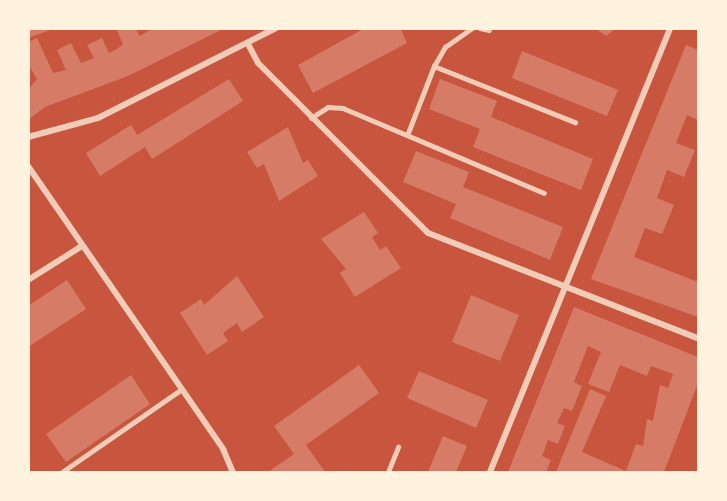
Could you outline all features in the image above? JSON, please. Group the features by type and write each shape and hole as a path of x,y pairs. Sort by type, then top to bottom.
{"street":[{"path":"28,136 98,118 276,28"},
{"path":"490,472 670,28"},
{"path":"248,44 258,63 428,233 699,338"},
{"path":"28,166 179,391 223,449 233,472"},
{"path":"28,280 82,246"}],"lane":[{"path":"408,133 434,66 445,47 472,28"},
{"path":"480,28 489,30"},
{"path":"434,66 575,122"},
{"path":"311,118 336,107 408,133 544,192"},
{"path":"62,472 179,391"},
{"path":"388,472 398,447"}],"building":[{"path":"28,28 53,28 53,29 28,38"},
{"path":"116,28 135,28 140,36 153,28 225,28 128,76 45,107 28,120 28,90 37,79 28,64 28,42 37,38 53,73 66,70 57,50 71,43 81,63 94,58 87,45 102,38 109,53 117,49 123,44"},
{"path":"365,28 400,28 407,43 313,93 298,65"},
{"path":"595,28 616,28 606,36"},
{"path":"686,45 698,50 698,120 687,115 676,143 695,150 684,177 667,170 657,198 674,205 662,234 645,228 634,257 698,282 698,317 591,279"},
{"path":"522,51 618,90 607,116 512,78"},
{"path":"229,79 243,101 152,159 145,147 100,176 86,153 131,125 137,135"},
{"path":"440,79 497,101 491,117 593,159 581,190 473,147 480,129 429,109"},
{"path":"288,127 303,163 308,160 318,176 279,201 264,164 257,168 247,152"},
{"path":"416,151 469,172 463,187 563,227 550,260 450,218 456,204 403,182"},
{"path":"364,212 378,233 372,237 380,250 386,246 401,268 355,297 340,273 346,269 321,239"},
{"path":"237,276 264,317 242,332 237,323 223,333 228,341 207,355 180,313 201,299 204,305"},
{"path":"67,280 86,309 28,347 28,306"},
{"path":"471,295 519,315 500,361 452,342"},
{"path":"574,307 698,357 698,383 664,472 556,472 590,389 606,396 582,452 626,471 636,444 643,446 647,419 653,421 660,385 668,388 673,374 651,366 647,376 620,365 609,392 588,384 601,352 588,346 574,382 582,386 572,411 564,408 557,423 565,426 558,444 548,440 542,456 551,460 546,472 508,472"},
{"path":"359,365 379,393 306,445 325,472 268,472 294,454 274,426"},
{"path":"419,371 488,400 476,428 407,398"},
{"path":"131,375 150,404 66,462 46,434"},
{"path":"443,436 467,446 456,472 428,472"}]}
